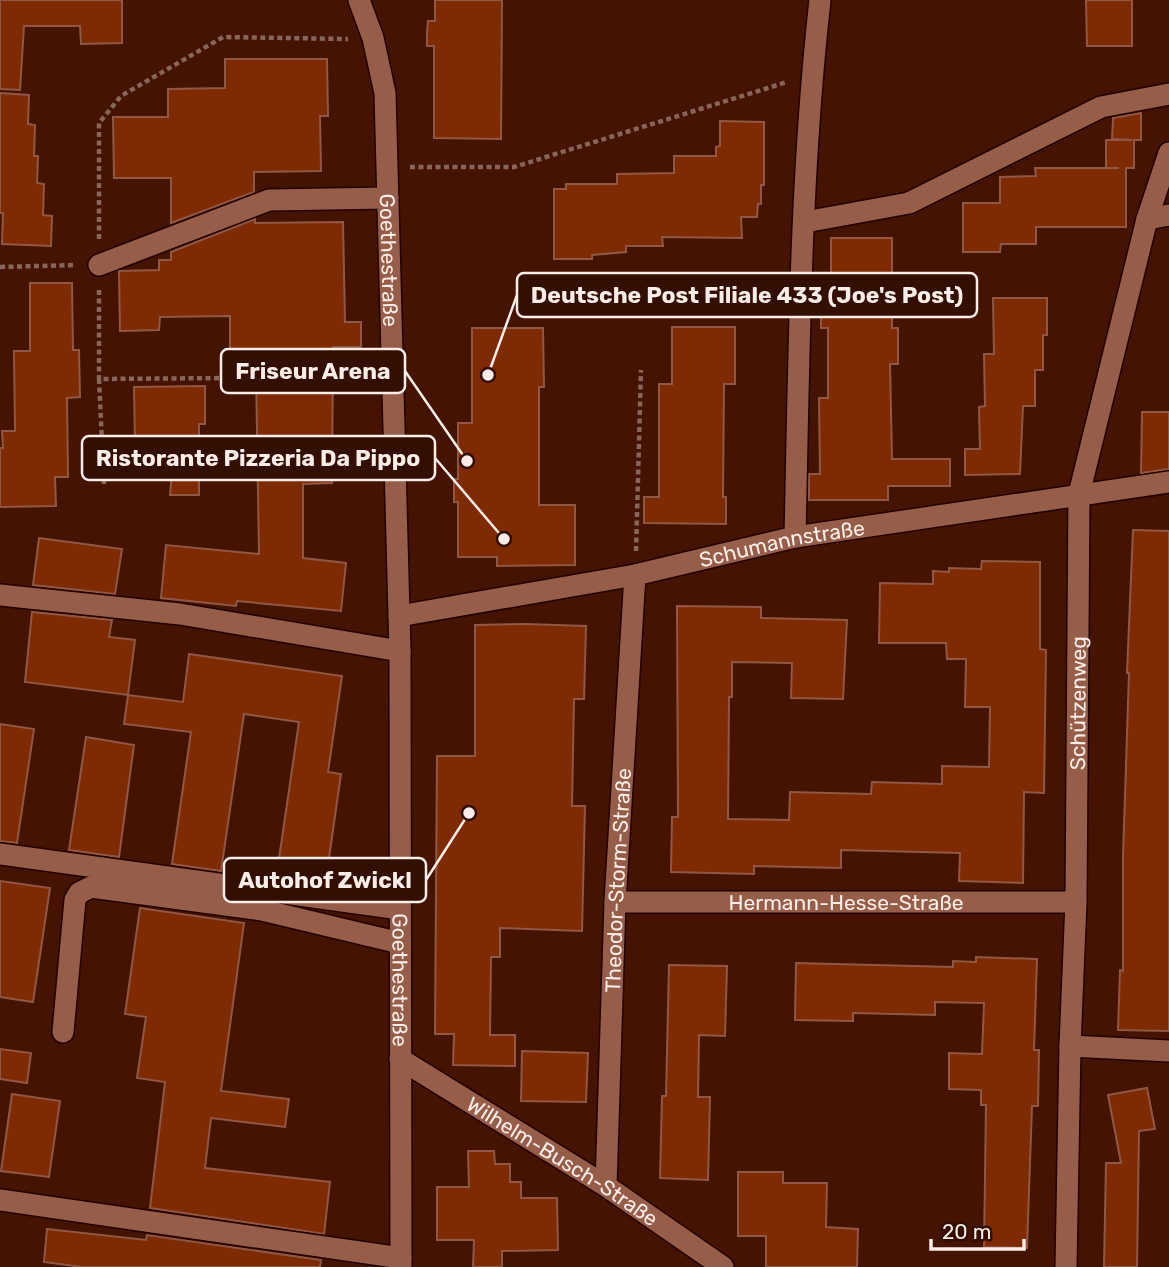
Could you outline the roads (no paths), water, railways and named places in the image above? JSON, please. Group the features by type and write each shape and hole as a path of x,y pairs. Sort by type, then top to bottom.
{"street":[{"name":"Goethestraße","path":"359,0 373,38 385,93 400,651 401,1262"},
{"path":"795,537 799,341 812,74 820,0"},
{"path":"805,222 909,203 1101,107 1169,94"},
{"name":"Schützenweg","path":"1066,1267 1076,902 1079,494 1147,219 1169,153"},
{"path":"99,265 270,200 388,198"},
{"path":"1147,219 1169,215"},
{"name":"Schumannstraße","path":"399,616 635,575 795,537 1169,482"},
{"name":"Theodor-Storm-Straße","path":"606,1186 615,902 635,575"},
{"path":"0,595 180,614 400,651"},
{"path":"0,855 400,909"},
{"path":"63,1032 75,900 79,893 91,887 261,910 400,943"},
{"name":"Hermann-Hesse-Straße","path":"615,902 1076,902"},
{"path":"1070,1046 1169,1051"},
{"name":"Wilhelm-Busch-Straße","path":"400,1059 606,1186 723,1267"},
{"path":"0,1200 401,1262"}],"place":[{"name":"Deutsche Post Filiale 433 (Joe's Post)","path":"488,375"},
{"name":"Friseur Arena","path":"467,461"},
{"name":"Ristorante Pizzeria Da Pippo","path":"504,539"},
{"name":"Autohof Zwickl","path":"469,813"}]}
